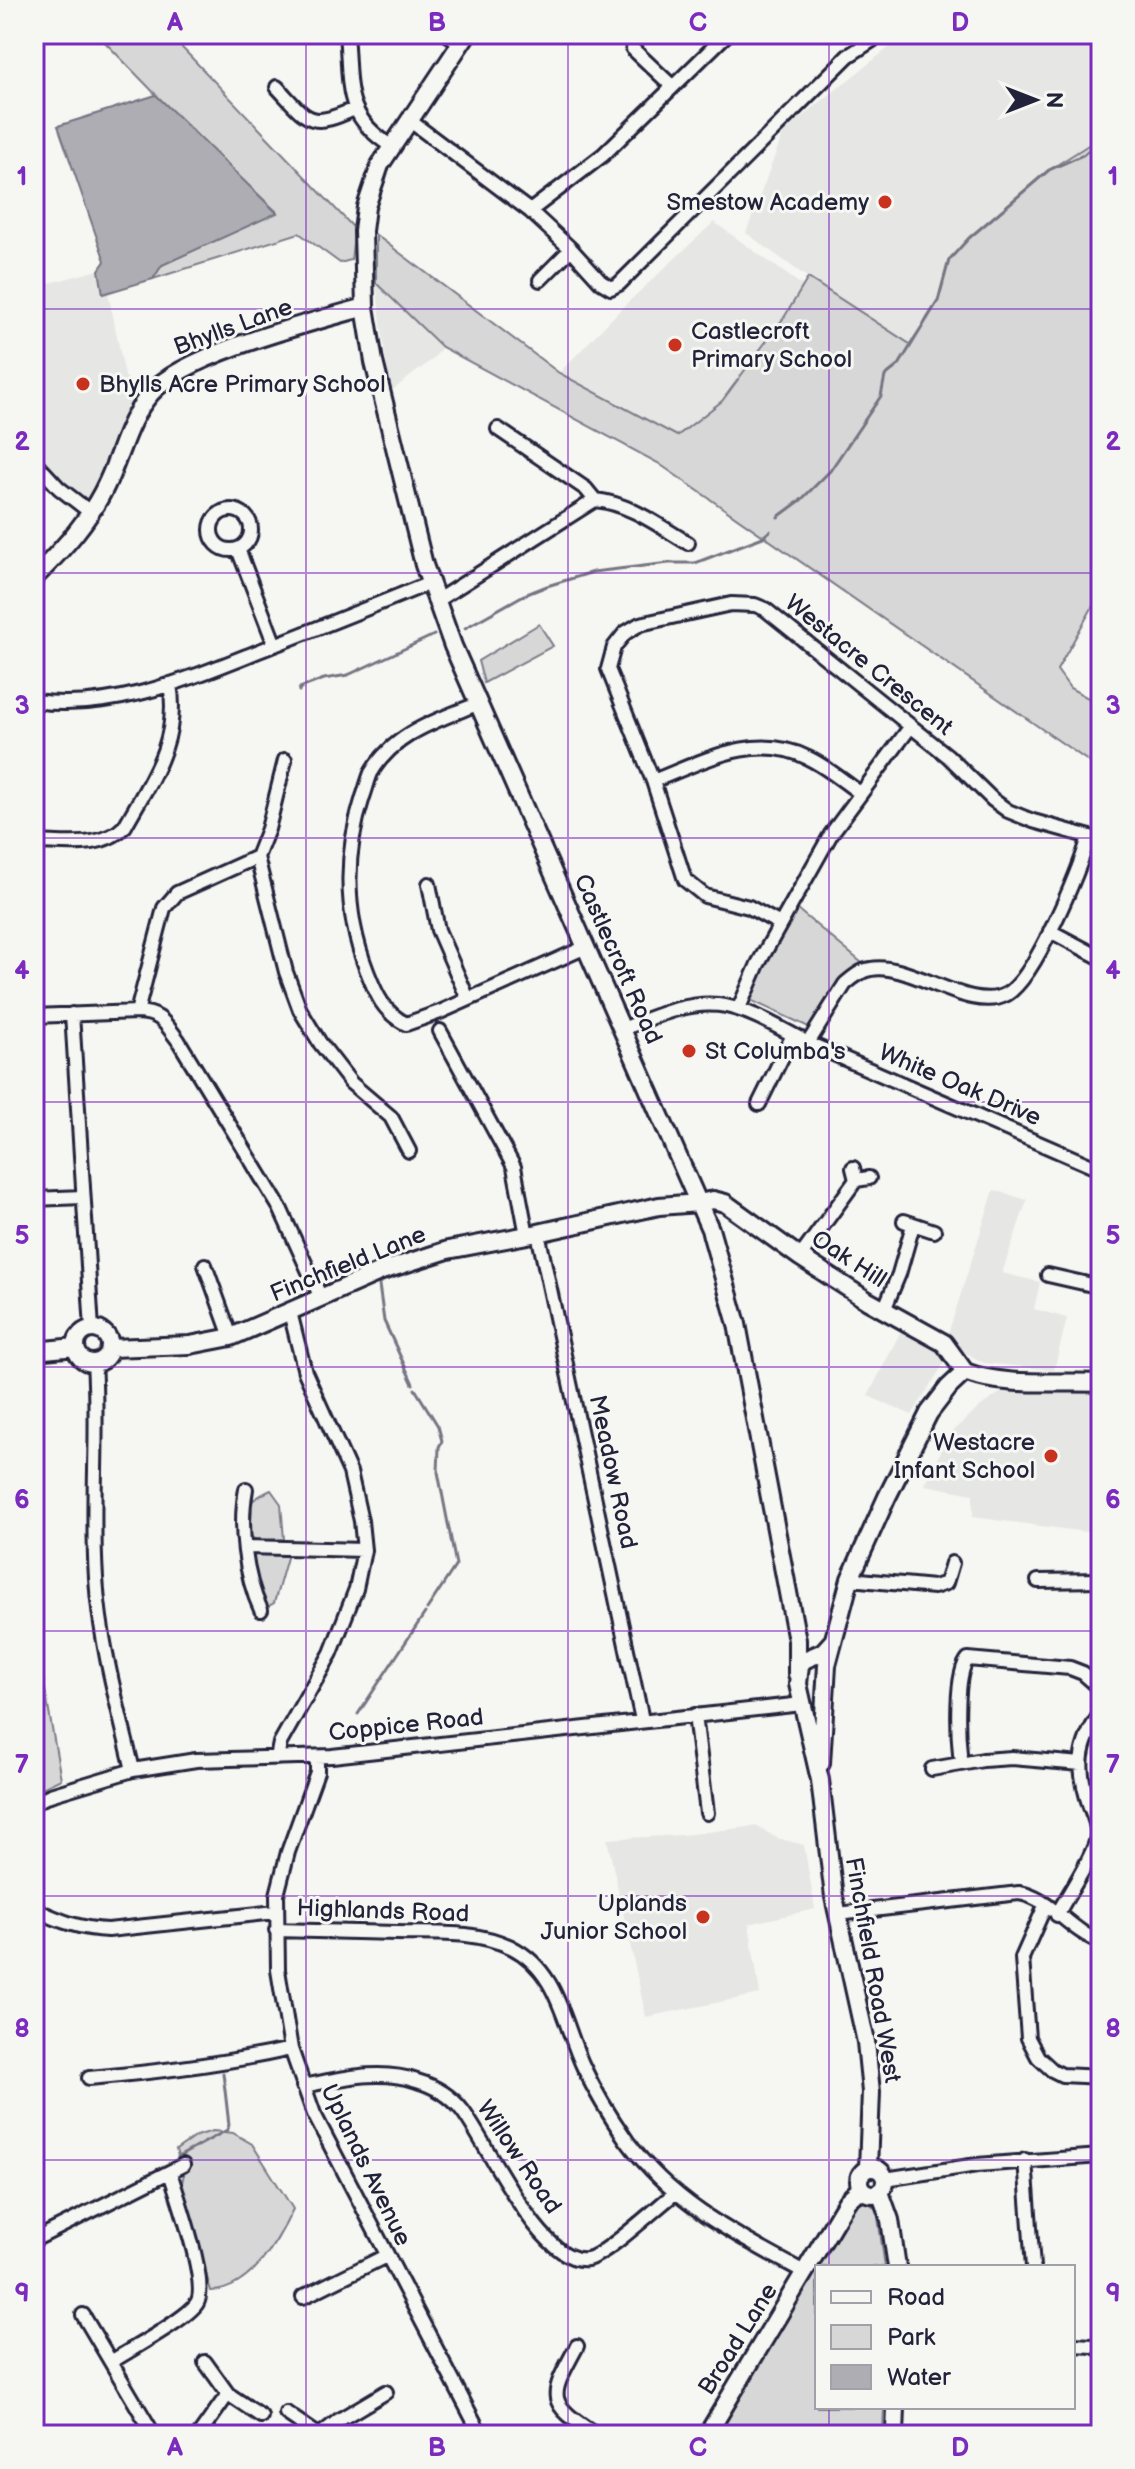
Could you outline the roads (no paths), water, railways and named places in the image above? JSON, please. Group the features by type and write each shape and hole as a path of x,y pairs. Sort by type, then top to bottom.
{"street":[{"path":"346,34 354,109 366,127 391,146"},
{"path":"530,211 603,155 727,34"},
{"path":"409,120 530,211 601,282 611,288 619,284 848,56 882,34"},
{"name":"Castlecroft Road","path":"459,37 391,146 370,190 363,231 365,307 382,401 436,601 477,704 623,1029 719,1256 737,1324 797,1640"},
{"path":"633,49 672,86"},
{"path":"277,87 302,113 314,120 332,119 354,109"},
{"path":"540,280 571,249"},
{"name":"Bhylls Lane","path":"34,578 77,532 90,512 108,483 130,424 152,391 172,375 238,347 365,307"},
{"path":"502,436 586,489 595,500"},
{"path":"34,461 59,488 90,512"},
{"path":"436,601 595,500 610,501 688,543"},
{"path":"667,547 675,535"},
{"path":"238,549 275,645"},
{"path":"34,701 68,704 105,701 170,684 430,583"},
{"name":"Westacre Crescent","path":"780,924 749,907 705,896 685,880 653,781 608,669 614,647 625,633 640,624 731,604 755,605 765,609 948,756 1008,811 1095,839"},
{"path":"34,842 89,842 110,838 125,826 165,755 173,713 170,684"},
{"path":"477,704 410,732 371,773 357,817 350,859 349,901 355,942 384,1009 406,1024 586,947"},
{"path":"739,1008 758,964 831,834 911,726"},
{"path":"653,781 740,749 765,747 808,757 860,793"},
{"path":"285,760 268,829 257,857 286,972 300,1010 339,1070 394,1122 409,1151"},
{"path":"808,1043 845,984 872,968 893,971 981,999 1005,995 1019,985 1050,931 1095,839"},
{"path":"137,1012 164,908 177,893 257,857"},
{"path":"429,884 438,930 468,999"},
{"path":"1050,931 1101,958"},
{"name":"White Oak Drive","path":"623,1029 659,1013 693,1004 716,1003 739,1008 808,1043 1101,1170"},
{"path":"34,1016 137,1012 159,1017 178,1040 280,1208 321,1298"},
{"path":"72,1014 92,1329"},
{"name":"Meadow Road","path":"440,1031 514,1167 533,1234 642,1720"},
{"path":"759,1104 793,1035"},
{"path":"800,1257 859,1175"},
{"path":"34,1199 83,1197"},
{"name":"Oak Hill","path":"699,1203 713,1200 725,1203 800,1257 884,1310 944,1343 965,1372"},
{"name":"Finchfield Lane","path":"111,1348 190,1345 231,1337 408,1261 659,1206 699,1203"},
{"path":"884,1310 899,1274 909,1223 934,1231"},
{"path":"205,1265 231,1337"},
{"path":"1048,1275 1101,1287"},
{"path":"277,1758 280,1743 331,1653 356,1589 364,1550 350,1472 305,1372 290,1312"},
{"path":"92,1329 105,1334 111,1348 105,1358 94,1363 83,1359 76,1347 83,1333 92,1329"},
{"path":"34,1351 76,1347"},
{"path":"94,1363 98,1602 133,1770"},
{"path":"797,1674 800,1665 818,1659 833,1641 850,1579 887,1497 929,1413 949,1387 965,1372 1008,1379 1101,1383"},
{"path":"246,1489 243,1507 246,1547 254,1596 261,1610"},
{"path":"246,1547 364,1550"},
{"path":"850,1579 934,1587 946,1583 952,1563"},
{"path":"1051,1596 1044,1581 1101,1580"},
{"path":"797,1640 818,1659"},
{"path":"797,1640 797,1674"},
{"name":"Finchfield Road West","path":"818,1659 825,1696 820,1780"},
{"path":"960,1754 959,1708 963,1666 968,1659 1070,1668 1083,1673 1101,1689"},
{"name":"Finchfield Road West","path":"797,1674 796,1700 820,1780 838,1914 866,2042 871,2092 868,2168"},
{"path":"796,1700 813,1707 820,1704 825,1696"},
{"name":"Coppice Road","path":"34,1803 50,1795 133,1770 196,1760 317,1757 695,1715 796,1700"},
{"path":"1057,1915 1097,1842 1097,1824 1081,1780 1081,1764 1087,1734 1101,1713"},
{"path":"695,1715 707,1813"},
{"name":"Uplands Avenue","path":"317,1757 317,1772 280,1875 276,1912 278,1970 291,2049 314,2114 481,2435"},
{"path":"932,1769 1012,1758 1081,1764"},
{"path":"838,1914 1009,1893 1032,1896 1087,1936 1101,1942"},
{"path":"1045,1906 1022,1958 1028,2038 1038,2057 1052,2070 1062,2075 1101,2077"},
{"path":"34,1909 67,1925 108,1930 276,1912"},
{"name":"Highlands Road","path":"276,1930 475,1935 515,1949 537,1967 556,1993 583,2065 608,2113 630,2144 674,2194 721,2227 806,2273"},
{"path":"89,2078 204,2066 291,2049"},
{"name":"Willow Road","path":"303,2086 388,2074 420,2082 447,2095 463,2111 508,2185 550,2243 560,2252 576,2259 597,2256 674,2194"},
{"path":"897,2265 890,2220 883,2185 879,2169 868,2168 859,2176 861,2188 872,2194 883,2185 919,2172 1025,2160 1101,2156"},
{"path":"1025,2160 1033,2265"},
{"path":"34,2240 183,2165"},
{"path":"111,2362 190,2310 200,2294 198,2269 170,2172"},
{"name":"Broad Lane","path":"707,2435 847,2201 861,2188"},
{"path":"303,2297 386,2256"},
{"path":"83,2315 154,2435"},
{"path":"1075,2345 1093,2346 1101,2350"},
{"path":"576,2356 556,2384 557,2403 568,2416 597,2435"},
{"path":"205,2362 228,2394 261,2416"},
{"path":"286,2413 319,2435 339,2420 373,2409 386,2392"},
{"path":"199,2435 228,2394"},
{"path":"895,2435 896,2409"}],"water":[{"path":"156,95 277,213 162,265 153,279 103,294 99,270 105,261 58,126"}],"waterway":[{"path":"778,517 801,500 830,471 881,396 885,376 899,365 938,301 949,260 969,238 1049,170 1083,155 1101,139"},
{"path":"465,628 522,596 547,586 593,572 695,563 763,537 770,531"},
{"path":"299,691 324,679 348,675 434,635"},
{"path":"379,1285 384,1321 413,1384"},
{"path":"415,1389 438,1426 442,1441 438,1472 456,1565 427,1609"},
{"path":"358,1714 425,1613"},
{"path":"178,2157 227,2130 223,2073"}],"place":[{"name":"Smestow Academy","path":"885,202"},
{"name":"Castlecroft Primary School","path":"675,345"},
{"name":"Bhylls Acre Primary School","path":"83,384"},
{"name":"St Columba's","path":"689,1051"},
{"name":"Westacre Infant School","path":"1051,1456"},
{"name":"Uplands Junior School","path":"703,1917"}]}
